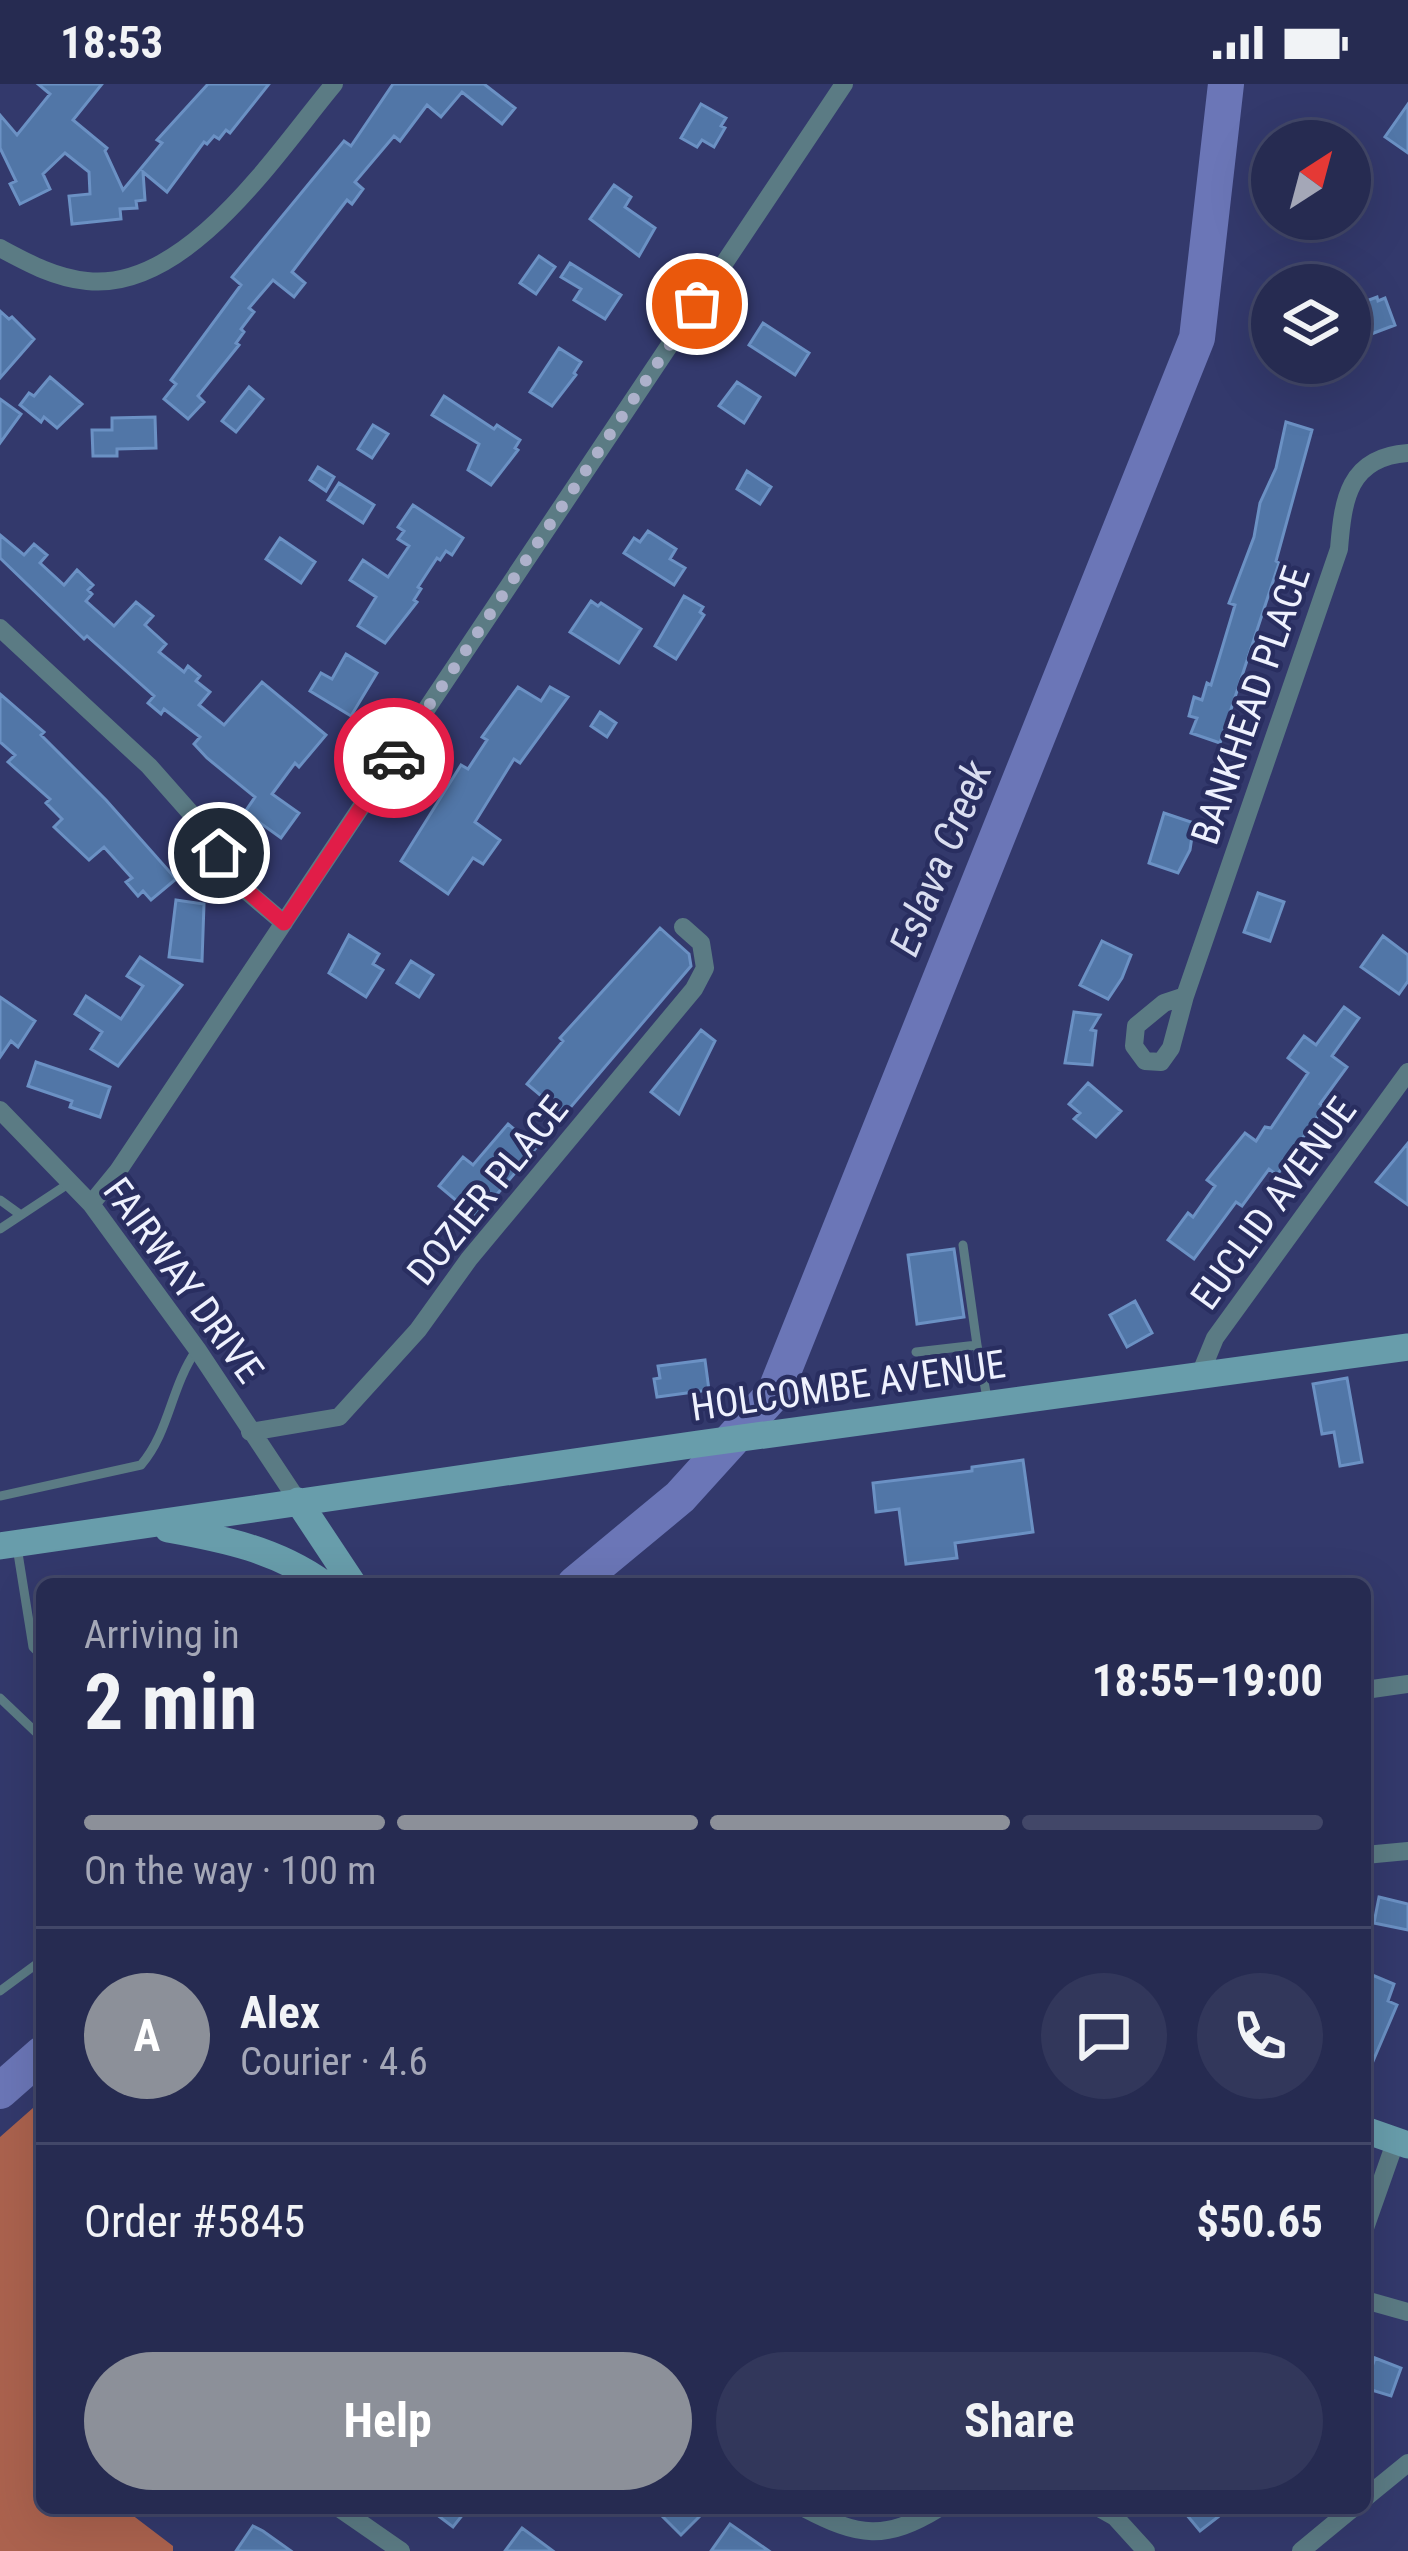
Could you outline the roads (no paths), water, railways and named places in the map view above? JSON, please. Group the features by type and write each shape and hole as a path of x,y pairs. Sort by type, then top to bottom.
{"street":[{"path":"0,248 43,270 88,281 117,280 162,266 226,214 334,84"},
{"path":"91,1204 118,1171 844,84"},
{"name":"BANKHEAD PLACE","path":"1185,996 1339,550 1344,496 1368,464 1400,454"},
{"path":"0,628 149,766 196,818 243,887 284,923"},
{"name":"DOZIER PLACE","path":"250,1432 339,1417 418,1330 469,1259 694,988 705,968 701,943 683,928"},
{"name":"EUCLID AVENUE","path":"1199,1377 1215,1338 1408,1072"},
{"name":"FAIRWAY DRIVE","path":"0,1110 91,1204 197,1349 298,1501"},
{"name":"HOLCOMBE AVENUE","path":"8,1545 1408,1347"},
{"path":"298,1501 348,1578"},
{"path":"146,1525 232,1540 314,1578"},
{"path":"1371,1689 1408,1684"},
{"path":"1371,1854 1408,1851"},
{"path":"1371,2132 1402,2142 1371,2214"},
{"path":"1371,2302 1408,2312"},
{"path":"1371,2493 1408,2462"},
{"path":"355,2514 400,2551"},
{"path":"815,2514 844,2529 885,2534 927,2514"},
{"path":"1110,2514 1146,2551"},
{"path":"1301,2551 1346,2514"}],"lane":[{"path":"0,1228 72,1182"},
{"path":"0,1200 18,1213"},
{"path":"963,1245 988,1405"},
{"path":"916,1352 977,1345"},
{"path":"0,1496 141,1465 155,1448 180,1373 197,1349"},
{"path":"8,1545 36,1650"},
{"path":"26,1600 36,1599"},
{"path":"0,1698 36,1732"},
{"path":"0,1990 36,1964"}],"waterway":[{"name":"Eslava Creek","path":"582,1578 680,1497 775,1392 1197,338 1226,84"},
{"path":"593,1570 611,1578"},
{"name":"Eslava Creek","path":"0,2091 36,2059"}]}
